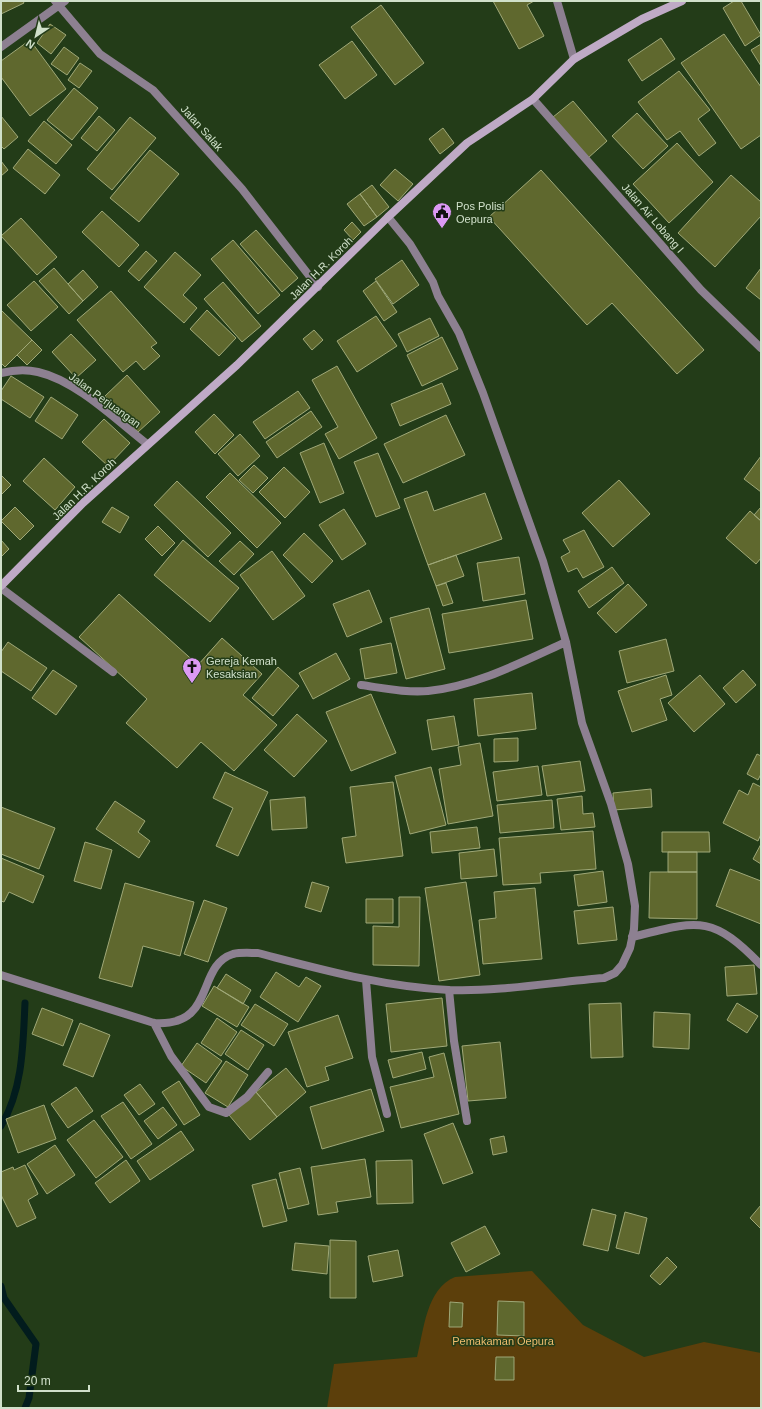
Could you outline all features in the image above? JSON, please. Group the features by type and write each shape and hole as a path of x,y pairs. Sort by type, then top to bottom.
{"main road":[{"name":"Jalan H.R. Koroh","path":"1,587 83,503 242,359 318,287 388,217 467,143 534,99 574,59 642,19 682,1"}],"street":[{"path":"1,47 56,3 65,1"},
{"path":"557,1 574,59"},
{"name":"Jalan Salak","path":"56,3 100,54 153,90 242,189 318,287"},
{"name":"Jalan Air Lobang I","path":"534,99 701,290 761,348"},
{"path":"1,975 154,1023 179,1022 189,1015 197,1006 217,966 224,958 233,954 258,953 366,980 449,990 498,988 604,978 615,973 622,966 630,948 635,906 628,864 611,804 582,723 566,642 532,526 483,393 459,333 438,296 433,282 410,244 388,217"},
{"name":"Jalan Perjuangan","path":"1,372 15,370 38,372 62,381 85,396 147,444"},
{"path":"1,587 113,672"},
{"path":"361,685 402,691 428,691 498,672 566,642"},
{"path":"632,937 681,925 708,926 726,933 740,944 761,965"},
{"path":"366,980 372,1057 387,1114"},
{"path":"449,990 454,1041 467,1121"},
{"path":"154,1023 171,1056 209,1107 226,1113 247,1097 268,1072"}],"green space":[{"name":"Pemakaman Oepura","path":"532,1271 583,1325 644,1357 704,1342 761,1353 761,1408 327,1408 334,1364 417,1357 424,1323 432,1300 445,1283 455,1277"}],"building":[{"path":"1,1 23,1 24,3 1,14"},
{"path":"493,1 534,1 527,5 544,36 519,49"},
{"path":"734,1 741,1 761,35 745,46 723,8"},
{"path":"381,5 424,63 395,85 351,27"},
{"path":"50,24 66,35 51,54 37,43"},
{"path":"724,34 761,87 761,135 741,149 681,63"},
{"path":"661,38 675,59 642,81 628,60"},
{"path":"30,40 66,89 30,116 1,77 1,61"},
{"path":"352,41 377,75 345,99 319,65"},
{"path":"761,44 761,66 751,50"},
{"path":"64,47 79,58 67,75 51,64"},
{"path":"80,63 92,71 79,88 68,80"},
{"path":"679,71 710,110 698,119 716,143 699,156 680,131 667,140 638,102"},
{"path":"74,88 98,108 72,140 47,120"},
{"path":"573,101 607,141 588,158 553,117"},
{"path":"637,113 668,146 643,169 612,136"},
{"path":"1,116 18,137 4,149 1,146"},
{"path":"99,116 115,130 97,151 81,138"},
{"path":"130,117 156,138 112,190 87,169"},
{"path":"44,121 72,145 56,164 28,141"},
{"path":"443,128 454,143 440,154 429,139"},
{"path":"677,143 713,182 669,223 633,184"},
{"path":"28,149 60,175 45,194 13,168"},
{"path":"150,150 179,174 139,222 110,198"},
{"path":"1,161 8,170 1,176"},
{"path":"395,169 413,184 398,201 380,185"},
{"path":"541,170 704,350 677,374 612,303 587,325 489,217"},
{"path":"731,175 761,202 761,216 715,267 678,233"},
{"path":"372,185 389,207 377,217 360,194"},
{"path":"360,194 377,217 364,226 347,204"},
{"path":"102,211 139,245 119,267 82,232"},
{"path":"21,218 57,257 37,275 1,236"},
{"path":"352,222 361,232 353,240 344,230"},
{"path":"256,230 298,278 282,292 240,244"},
{"path":"233,240 280,295 258,314 211,259"},
{"path":"146,251 157,261 139,281 128,271"},
{"path":"175,252 201,275 183,295 197,308 184,323 144,287"},
{"path":"402,260 419,285 393,304 375,279"},
{"path":"54,268 83,301 69,314 39,281"},
{"path":"761,268 761,300 746,288"},
{"path":"83,270 98,287 83,301 68,284"},
{"path":"34,281 58,307 31,331 7,305"},
{"path":"376,281 397,312 384,321 363,291"},
{"path":"223,282 261,326 242,342 204,299"},
{"path":"111,291 157,343 151,347 160,356 144,370 136,361 123,372 77,320"},
{"path":"1,310 32,340 5,367 1,363"},
{"path":"207,310 236,338 219,356 190,329"},
{"path":"376,316 397,346 357,372 337,341"},
{"path":"430,318 439,336 407,352 398,334"},
{"path":"314,330 323,340 312,350 303,339"},
{"path":"71,334 96,360 76,378 52,352"},
{"path":"442,337 458,369 422,386 407,355"},
{"path":"32,340 42,350 27,365 17,355"},
{"path":"337,366 377,438 339,459 325,434 338,427 312,380"},
{"path":"127,375 160,412 138,432 105,396"},
{"path":"11,376 44,397 30,418 1,399 1,391"},
{"path":"442,383 451,404 400,426 391,404"},
{"path":"298,391 310,408 265,439 253,422"},
{"path":"51,397 78,415 62,439 35,421"},
{"path":"311,411 322,427 277,458 266,442"},
{"path":"214,414 234,435 215,454 195,432"},
{"path":"446,415 465,455 403,483 384,444"},
{"path":"104,419 130,443 108,466 82,442"},
{"path":"240,434 260,456 238,476 218,454"},
{"path":"324,443 344,493 320,503 300,453"},
{"path":"378,453 400,508 376,517 354,462"},
{"path":"761,456 761,492 744,479"},
{"path":"44,458 75,487 55,510 23,481"},
{"path":"254,465 268,478 253,493 239,480"},
{"path":"284,467 310,492 285,518 259,492"},
{"path":"230,473 281,523 257,548 206,497"},
{"path":"1,475 11,485 1,495"},
{"path":"619,480 650,514 613,547 582,513"},
{"path":"177,481 231,533 208,557 154,505"},
{"path":"427,491 434,511 485,493 502,539 428,565 404,499"},
{"path":"15,507 34,526 20,540 1,521"},
{"path":"112,507 129,517 120,533 102,522"},
{"path":"761,507 761,521 754,515"},
{"path":"344,509 366,544 342,560 319,525"},
{"path":"750,511 761,521 761,558 756,564 726,538"},
{"path":"158,526 175,543 162,556 145,539"},
{"path":"584,530 604,567 583,578 577,568 568,572 561,557 570,552 563,540"},
{"path":"304,533 333,561 312,583 283,555"},
{"path":"1,540 9,549 1,557"},
{"path":"183,540 239,588 210,622 154,575"},
{"path":"240,541 254,554 234,575 219,561"},
{"path":"272,551 305,596 273,620 240,575"},
{"path":"456,555 464,576 436,586 428,565"},
{"path":"519,557 525,594 483,601 477,563"},
{"path":"612,567 624,583 589,608 578,591"},
{"path":"446,583 453,603 443,606 436,586"},
{"path":"628,584 647,605 616,633 597,613"},
{"path":"369,590 382,622 347,637 333,604"},
{"name":"Gereja Kemah Kesaksian","path":"119,594 198,665 222,638 262,674 243,695 277,725 234,771 201,742 177,768 126,723 147,699 79,637"},
{"path":"526,600 533,639 449,653 442,614"},
{"path":"429,608 445,669 406,679 390,618"},
{"path":"666,639 674,671 627,683 619,651"},
{"path":"8,642 47,668 31,691 1,671 1,652"},
{"path":"391,643 397,673 365,679 360,649"},
{"path":"336,653 350,679 313,699 299,673"},
{"path":"278,667 299,686 273,716 252,698"},
{"path":"53,670 77,686 56,715 32,698"},
{"path":"743,670 756,685 736,703 723,688"},
{"path":"666,675 672,695 660,699 667,720 632,732 618,691"},
{"path":"700,675 725,704 694,732 668,703"},
{"path":"532,693 536,729 478,736 474,699"},
{"path":"371,694 396,753 351,771 326,712"},
{"path":"297,714 327,741 294,777 264,750"},
{"path":"454,716 459,745 432,750 427,720"},
{"path":"518,738 518,761 494,762 494,739"},
{"path":"480,743 493,816 448,824 439,769 461,765 458,747"},
{"path":"757,754 761,756 761,774 758,780 747,774"},
{"path":"580,761 585,791 547,796 542,766"},
{"path":"538,766 542,795 497,801 493,772"},
{"path":"431,767 446,825 410,834 395,776"},
{"path":"225,772 268,792 238,856 216,846 233,808 213,798"},
{"path":"393,782 403,856 346,863 342,838 356,836 350,787"},
{"path":"753,783 761,787 761,834 758,841 723,823 739,790 748,795"},
{"path":"651,789 652,807 614,810 613,793"},
{"path":"582,796 583,814 593,813 595,827 561,830 557,799"},
{"path":"305,797 307,828 272,830 270,800"},
{"path":"552,800 554,828 500,833 497,805"},
{"path":"115,801 145,821 138,832 150,841 139,858 96,829"},
{"path":"1,807 55,828 39,869 1,854"},
{"path":"477,827 480,848 432,853 430,832"},
{"path":"593,831 596,869 540,873 541,883 503,885 499,838"},
{"path":"662,832 709,832 710,852 662,852"},
{"path":"85,842 112,850 101,889 74,881"},
{"path":"761,844 761,864 753,859"},
{"path":"494,849 497,876 461,879 459,853"},
{"path":"668,852 697,852 697,872 668,872"},
{"path":"1,858 44,876 33,903 9,892 4,902 1,901"},
{"path":"730,869 761,881 761,924 716,906"},
{"path":"603,871 607,902 578,906 574,875"},
{"path":"650,872 697,872 697,919 649,918"},
{"path":"312,882 329,887 321,912 305,907"},
{"path":"466,882 480,975 439,981 425,888"},
{"path":"125,883 194,902 180,956 143,946 132,987 99,978"},
{"path":"535,888 542,959 483,964 479,920 496,918 494,892"},
{"path":"399,897 420,897 419,966 373,965 373,926 399,927"},
{"path":"366,899 393,899 393,923 366,923"},
{"path":"204,900 227,908 208,962 184,954"},
{"path":"613,907 617,940 578,944 574,911"},
{"path":"754,965 757,994 727,996 725,967"},
{"path":"276,972 299,987 306,977 321,986 298,1022 260,997"},
{"path":"226,974 251,990 243,1004 217,988"},
{"path":"214,986 249,1007 237,1027 202,1006"},
{"path":"442,998 447,1046 391,1052 386,1004"},
{"path":"621,1003 623,1057 591,1058 589,1004"},
{"path":"737,1003 758,1016 747,1033 727,1020"},
{"path":"255,1004 288,1024 274,1046 241,1025"},
{"path":"42,1008 73,1020 63,1046 32,1034"},
{"path":"654,1012 690,1014 689,1049 653,1047"},
{"path":"338,1015 353,1058 325,1067 329,1080 307,1087 288,1032"},
{"path":"217,1018 237,1032 221,1056 201,1043"},
{"path":"80,1023 110,1035 93,1077 63,1065"},
{"path":"241,1030 264,1045 248,1070 225,1054"},
{"path":"500,1042 506,1098 468,1101 462,1046"},
{"path":"197,1043 222,1061 206,1083 181,1066"},
{"path":"422,1052 426,1069 393,1078 388,1060"},
{"path":"444,1053 459,1114 401,1128 390,1087 434,1077 429,1057"},
{"path":"226,1061 248,1075 228,1107 205,1093"},
{"path":"286,1068 306,1092 277,1117 256,1092"},
{"path":"179,1081 200,1115 184,1125 162,1092"},
{"path":"140,1084 155,1104 139,1115 124,1095"},
{"path":"76,1087 93,1111 68,1128 51,1104"},
{"path":"371,1089 384,1131 322,1149 310,1107"},
{"path":"256,1092 277,1117 250,1140 229,1115"},
{"path":"123,1102 152,1144 131,1159 101,1116"},
{"path":"44,1105 56,1139 18,1153 6,1119"},
{"path":"163,1107 177,1125 158,1139 144,1121"},
{"path":"94,1120 123,1157 96,1178 67,1140"},
{"path":"453,1123 473,1173 443,1184 424,1134"},
{"path":"181,1131 194,1150 150,1180 137,1161"},
{"path":"504,1136 507,1152 493,1155 490,1139"},
{"path":"55,1145 75,1175 47,1194 27,1164"},
{"path":"365,1159 371,1197 336,1202 338,1212 318,1215 311,1167"},
{"path":"126,1160 140,1181 110,1203 95,1183"},
{"path":"412,1160 413,1203 377,1204 376,1161"},
{"path":"25,1165 38,1194 28,1200 36,1218 17,1227 1,1195 1,1172 13,1167 14,1170"},
{"path":"300,1168 309,1204 288,1209 279,1173"},
{"path":"276,1179 287,1221 263,1227 252,1185"},
{"path":"761,1205 761,1229 750,1218"},
{"path":"592,1209 616,1215 608,1251 583,1245"},
{"path":"625,1212 647,1218 639,1254 616,1248"},
{"path":"485,1226 500,1254 466,1272 451,1243"},
{"path":"330,1240 356,1241 356,1298 330,1298"},
{"path":"295,1243 329,1246 327,1274 292,1270"},
{"path":"398,1250 403,1276 373,1282 368,1256"},
{"path":"667,1257 677,1267 660,1285 650,1276"},
{"path":"498,1301 524,1302 524,1336 497,1335"},
{"path":"450,1302 463,1303 462,1327 449,1327"},
{"path":"496,1357 514,1357 514,1380 495,1380"}],"waterway":[{"path":"1,1126 14,1097 18,1082 22,1051 25,1003"},
{"path":"1,1286 4,1298 36,1344 29,1398 25,1408"}],"place":[{"name":"Pos Polisi Oepura","path":"442,229"},
{"name":"Gereja Kemah Kesaksian","path":"192,684"}]}
